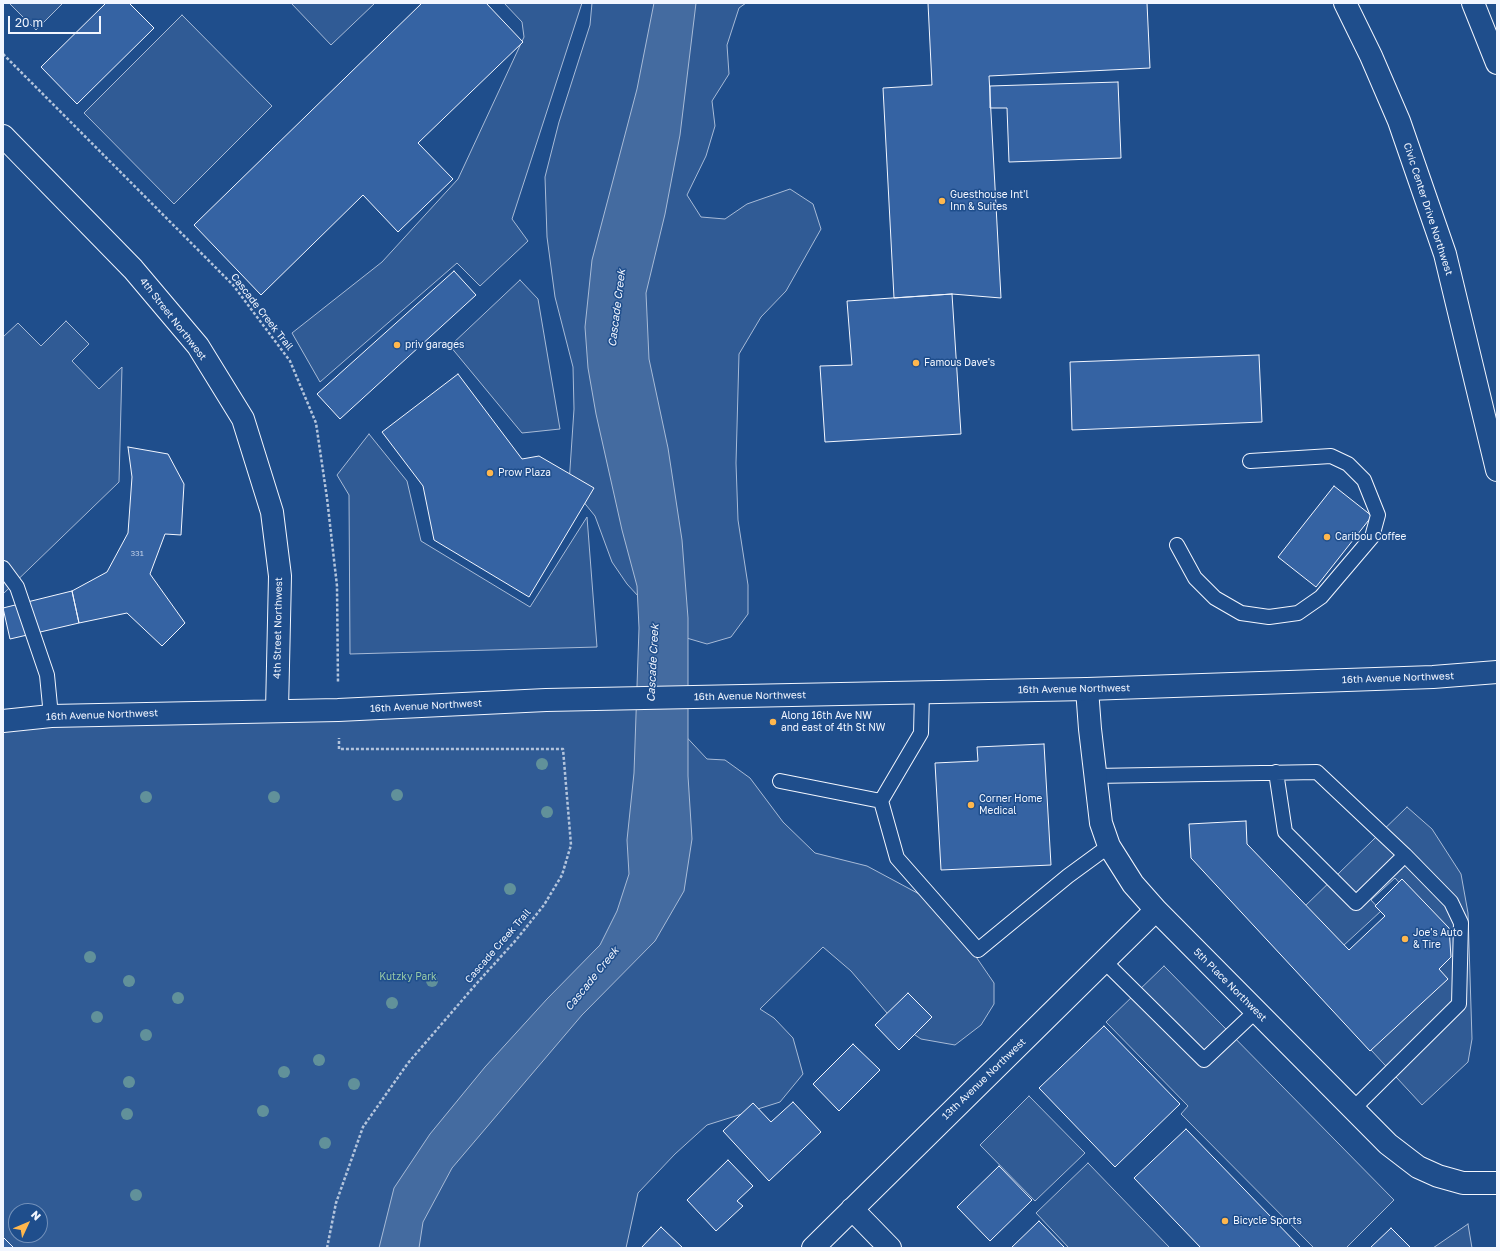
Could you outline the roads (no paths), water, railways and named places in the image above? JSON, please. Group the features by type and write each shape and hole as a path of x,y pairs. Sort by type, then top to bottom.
{"street":[{"name":"Civic Center Drive Northwest","path":"1345,3 1371,56 1399,121 1445,254 1497,470"},
{"path":"1473,3 1497,63"},
{"name":"4th Street Northwest","path":"3,136 134,269 198,346 243,419 272,512 280,576 277,710"},
{"name":"16th Avenue Northwest","path":"3,721 51,716 277,710 338,710 546,700 1087,689 1433,677 1497,672"},
{"name":"5th Place Northwest","path":"1087,689 1101,823 1109,846 1133,884 1156,910 1388,1144 1418,1167 1438,1176 1463,1183 1497,1183"},
{"name":"13th Avenue Northwest","path":"814,1248 852,1208 1156,910"},
{"path":"852,1208 890,1248"}],"lane":[{"path":"1177,545 1195,578 1215,598 1241,613 1269,617 1298,613 1321,596 1372,537 1378,516 1364,480 1348,464 1331,456 1250,461"},
{"path":"3,568 17,586 47,675 51,716"},
{"path":"922,692 921,733 881,802 897,858 978,950 1068,876 1109,846"},
{"path":"1276,772 1285,832 1356,903 1405,855"},
{"path":"1095,776 1317,772 1405,855 1452,902 1461,923 1459,1004 1353,1109"},
{"path":"780,781 881,802"},
{"path":"1104,961 1204,1060 1256,1011"}],"water":[{"name":"Cascade Creek","path":"654,3 696,3 680,135 665,214 646,293 649,359 668,448 682,540 688,618 688,776 692,839 684,891 655,941 582,1015 452,1168 423,1222 419,1248 379,1248 394,1188 430,1134 485,1067 547,999 600,945 617,911 629,874 627,840 634,773 639,628 637,586 622,530 596,414 588,368 585,327 592,260 637,89"}],"place":[{"name":"Guesthouse Int'l Inn & Suites","path":"942,201"},
{"name":"priv garages","path":"397,345"},
{"name":"Famous Dave's","path":"916,363"},
{"name":"Prow Plaza","path":"490,473"},
{"name":"Caribou Coffee","path":"1327,537"},
{"name":"Along 16th Ave NW and east of 4th St NW","path":"773,722"},
{"name":"Corner Home Medical","path":"971,805"},
{"name":"Joe's Auto & Tire","path":"1405,939"},
{"name":"Bicycle Sports","path":"1225,1221"}],"park label":[{"name":"Kutzky Park","path":"408,977"}]}
